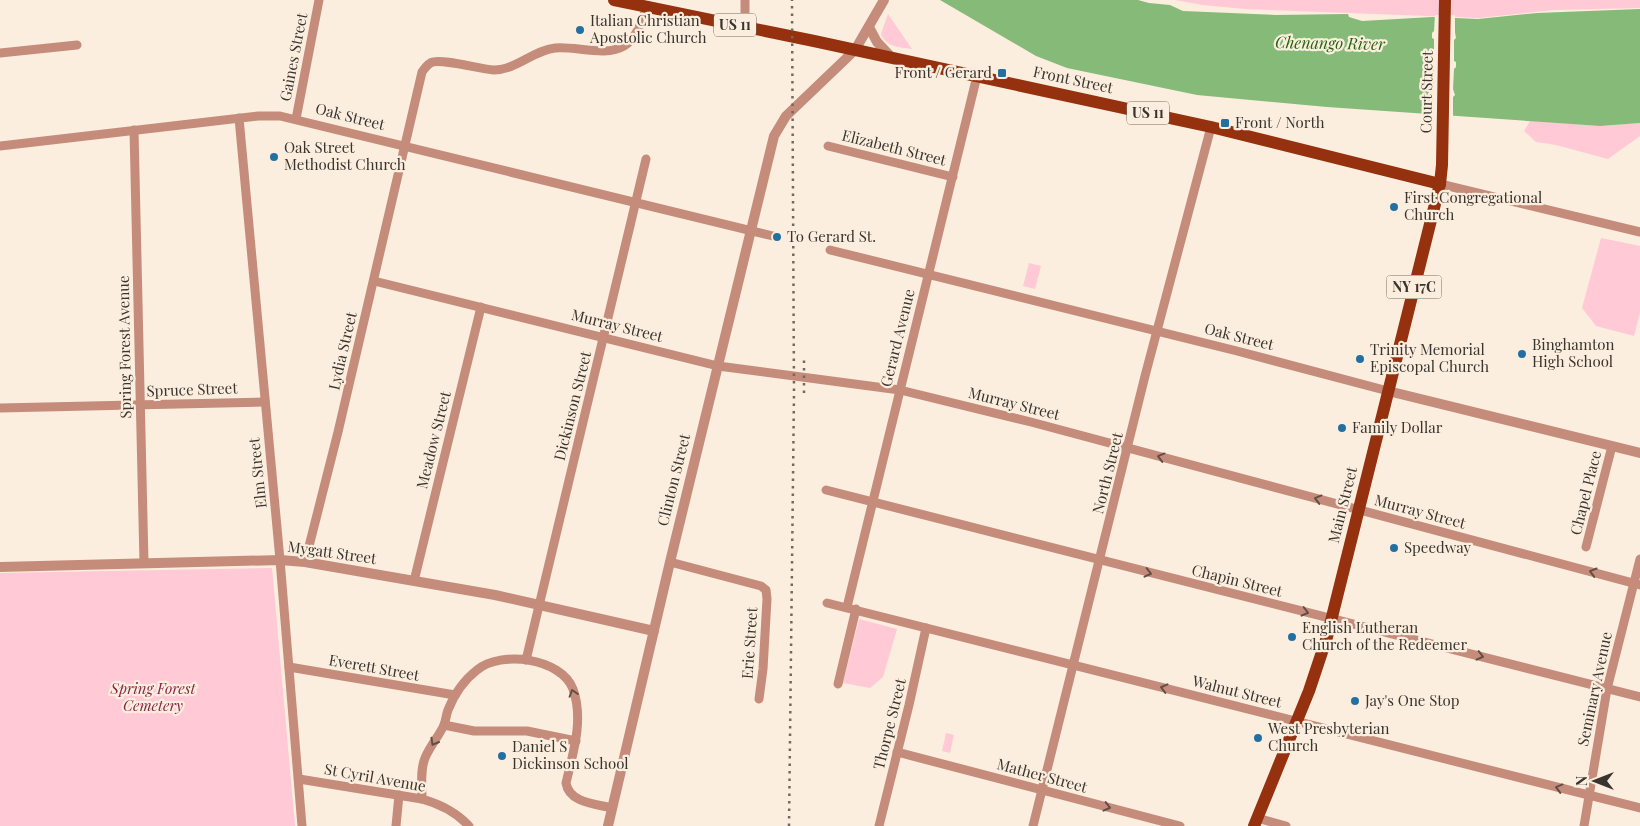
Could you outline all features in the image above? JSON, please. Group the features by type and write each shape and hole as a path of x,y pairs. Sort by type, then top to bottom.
{"main road":[{"name":"Front Street","path":"614,0 1211,127 1440,184"},
{"name":"Court Street","path":"1440,184 1445,1"},
{"name":"Main Street","path":"1255,822 1309,691 1332,618 1440,184"}],"street":[{"name":"Gaines Street","path":"296,120 319,0"},
{"path":"745,0 745,27"},
{"name":"Clinton Street","path":"608,826 772,142 786,116 855,50 882,3"},
{"name":"Lydia Street","path":"305,562 374,281 422,72 427,65 433,62 500,70 540,52 556,48 615,49 630,41 637,32 639,4"},
{"path":"869,27 879,45 893,58"},
{"path":"0,53 77,45"},
{"name":"Gerard Avenue","path":"838,684 873,502 977,76"},
{"name":"Oak Street","path":"0,146 238,118 280,116 773,236"},
{"name":"Elm Street","path":"238,118 280,560 302,826"},
{"name":"North Street","path":"1034,826 1157,332 1211,127"},
{"name":"Spring Forest Avenue","path":"134,130 144,563"},
{"name":"Elizabeth Street","path":"828,146 953,177"},
{"name":"Dickinson Street","path":"526,660 646,159"},
{"name":"Front Street","path":"1440,184 1640,232"},
{"name":"Oak Street","path":"830,250 1640,453"},
{"name":"Murray Street","path":"374,281 718,366 900,390 1031,422 1637,585"},
{"name":"Meadow Street","path":"414,581 481,307"},
{"name":"Spruce Street","path":"0,408 265,402"},
{"name":"Chapel Place","path":"1586,547 1612,446"},
{"name":"Chapin Street","path":"826,490 1640,697"},
{"name":"Seminary Avenue","path":"1584,826 1607,689 1637,585 1640,559"},
{"name":"Mygatt Street","path":"0,567 280,560 305,562 539,604 654,631"},
{"name":"Erie Street","path":"670,562 761,586 766,590 764,651 759,699"},
{"name":"Walnut Street","path":"828,603 1640,808"},
{"name":"Thorpe Street","path":"879,826 926,628"},
{"path":"422,799 422,777 425,758 444,725 448,710 455,696 465,682 478,669 488,664 506,660 526,660 560,671 573,689 578,710 576,741 566,783 567,790 577,799 612,808"},
{"name":"Everett Street","path":"289,667 455,696"},
{"path":"444,725 474,731 527,731 576,741"},
{"name":"Mather Street","path":"897,752 1180,826"},
{"name":"St Cyril Avenue","path":"299,779 422,799 436,803 461,818 469,826"},
{"path":"396,826 399,794"},
{"path":"1255,822 1286,826"}],"green space":[{"path":"1175,0 1640,0 1640,8 1553,10 1479,18 1245,9"},
{"path":"888,14 912,49 894,46 883,38 881,34"},
{"path":"1530,121 1600,126 1640,123 1640,136 1608,159 1556,145 1536,142 1524,131"},
{"path":"1601,238 1640,246 1640,313 1634,336 1596,326 1582,308"},
{"path":"1029,263 1041,266 1035,289 1023,286"},
{"name":"Spring Forest Cemetery","path":"272,568 295,826 0,826 0,573"},
{"path":"859,619 897,629 883,677 870,688 843,683"},
{"path":"946,733 954,735 950,753 942,751"}],"water":[{"name":"Chenango River","path":"940,0 1138,0 1170,5 1183,11 1276,15 1348,14 1349,17 1362,21 1432,17 1478,19 1537,13 1640,9 1640,123 1600,126 1327,107 1197,95 1067,68 1036,56"}],"pier":[{"path":"1435,15 1455,15 1454,61 1456,62 1456,67 1454,69 1453,89 1455,95 1453,97 1453,118 1433,117 1433,96 1431,95 1431,90 1433,89 1434,68 1432,61 1434,60 1434,39 1432,38 1432,33 1434,31"}],"railway":[{"path":"789,826 794,392 792,0"},
{"path":"804,358 804,393"}],"place":[{"name":"Italian Christian Apostolic Church","path":"580,30"},
{"name":"Front / Gerard","path":"1002,73"},
{"name":"Front / North","path":"1225,123"},
{"name":"Oak Street Methodist Church","path":"274,157"},
{"name":"First Congregational Church","path":"1394,207"},
{"name":"To Gerard St.","path":"777,237"},
{"name":"Binghamton High School","path":"1522,354"},
{"name":"Trinity Memorial Episcopal Church","path":"1360,359"},
{"name":"Family Dollar","path":"1342,428"},
{"name":"Speedway","path":"1394,548"},
{"name":"English Lutheran Church of the Redeemer","path":"1292,637"},
{"name":"Jay's One Stop","path":"1355,701"},
{"name":"West Presbyterian Church","path":"1258,738"},
{"name":"Daniel S Dickinson School","path":"502,756"}]}
